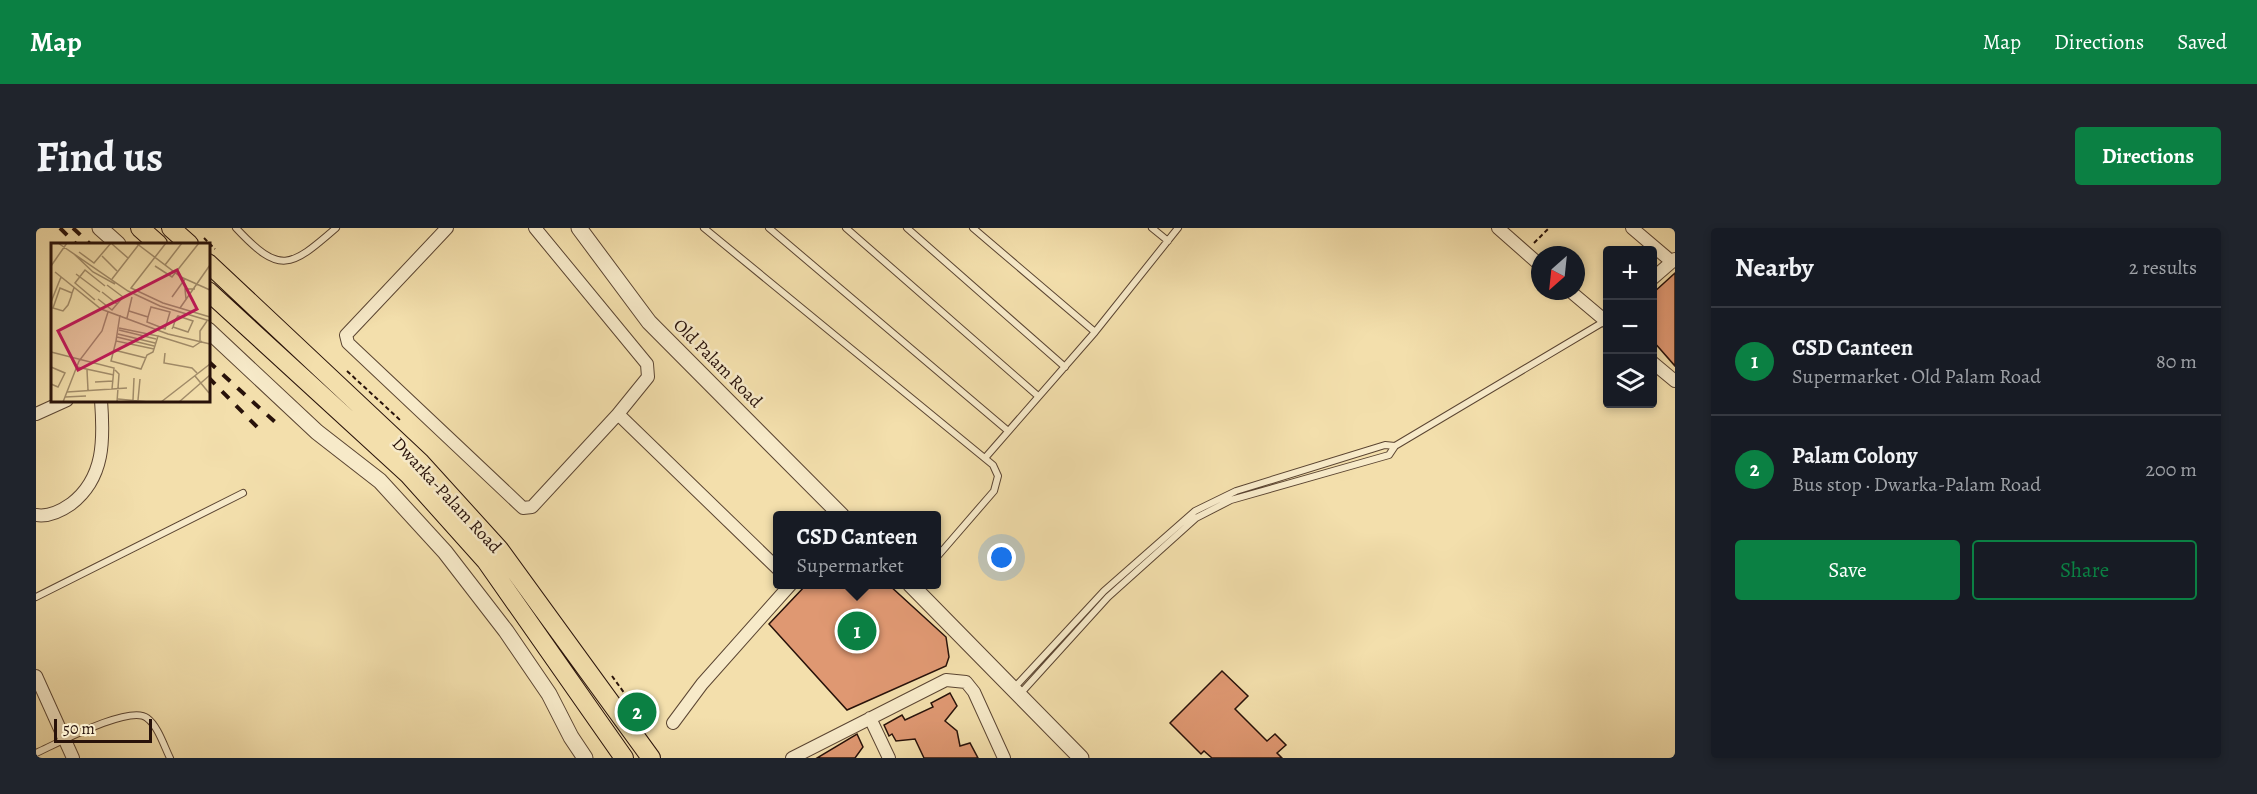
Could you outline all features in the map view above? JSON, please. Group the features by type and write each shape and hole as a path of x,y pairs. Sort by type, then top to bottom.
{"main road":[{"path":"140,228 157,243"},
{"path":"171,228 188,243"},
{"name":"Dwarka-Palam Road","path":"210,265 420,462 499,549 651,758"},
{"name":"Dwarka-Palam Road","path":"210,293 408,474 486,561 624,758"}],"street":[{"path":"100,228 117,243"},
{"path":"447,228 346,335 348,344 526,509 532,507 618,414 648,377 646,364 535,228"},
{"name":"Old Palam Road","path":"579,228 649,322 837,511"},
{"path":"1498,228 1531,257"},
{"path":"1632,228 1673,261 1657,275"},
{"path":"1581,300 1603,318"},
{"path":"210,333 317,432 380,481 445,552 506,631 549,694 571,737 585,758"},
{"path":"1657,365 1675,381"},
{"path":"36,414 63,402"},
{"path":"36,515 62,511 81,496 92,481 99,464 104,436 101,402"},
{"path":"618,414 773,564"},
{"path":"673,723 702,684 787,589"},
{"path":"916,589 1081,758"},
{"path":"36,676 73,758"},
{"path":"792,758 946,680 966,682 974,692 1004,758"},
{"path":"870,718 889,758"}],"lane":[{"path":"236,228 258,251 280,261 291,261 304,254 336,228"},
{"path":"704,228 985,458 998,476 994,491 941,552"},
{"path":"770,228 1006,430"},
{"path":"846,228 1038,396"},
{"path":"907,228 1065,366"},
{"path":"973,228 1095,332"},
{"path":"1152,228 1168,241"},
{"path":"985,458 1006,430 1095,332 1178,228"},
{"path":"1017,692 1104,591 1195,511 1236,491 1385,445 1395,446 1603,323"},
{"path":"36,597 243,493"},
{"path":"36,753 121,716 137,713 149,719 170,758"}],"path":[{"path":"1525,252 1549,228"}],"building":[{"path":"1675,273 1675,366 1657,346 1657,289"},
{"path":"802,589 893,589 946,637 949,657 946,666 847,710 769,624"},
{"path":"1222,671 1248,696 1235,709 1267,741 1275,734 1286,745 1277,753 1282,758 1212,758 1204,751 1201,754 1170,723"},
{"path":"950,693 957,706 945,721 957,731 960,746 970,743 978,758 924,758 915,739 896,741 892,734 889,736 884,725 902,715 905,720 933,707 931,703"},
{"path":"857,734 863,747 855,758 817,758"}],"railway":[{"path":"60,228 75,243"},
{"path":"73,228 89,243"},
{"path":"210,363 275,422"},
{"path":"210,379 260,430"}],"place":[{"name":"CSD Canteen","path":"857,631"},
{"name":"Palam Colony","path":"637,712"}]}
